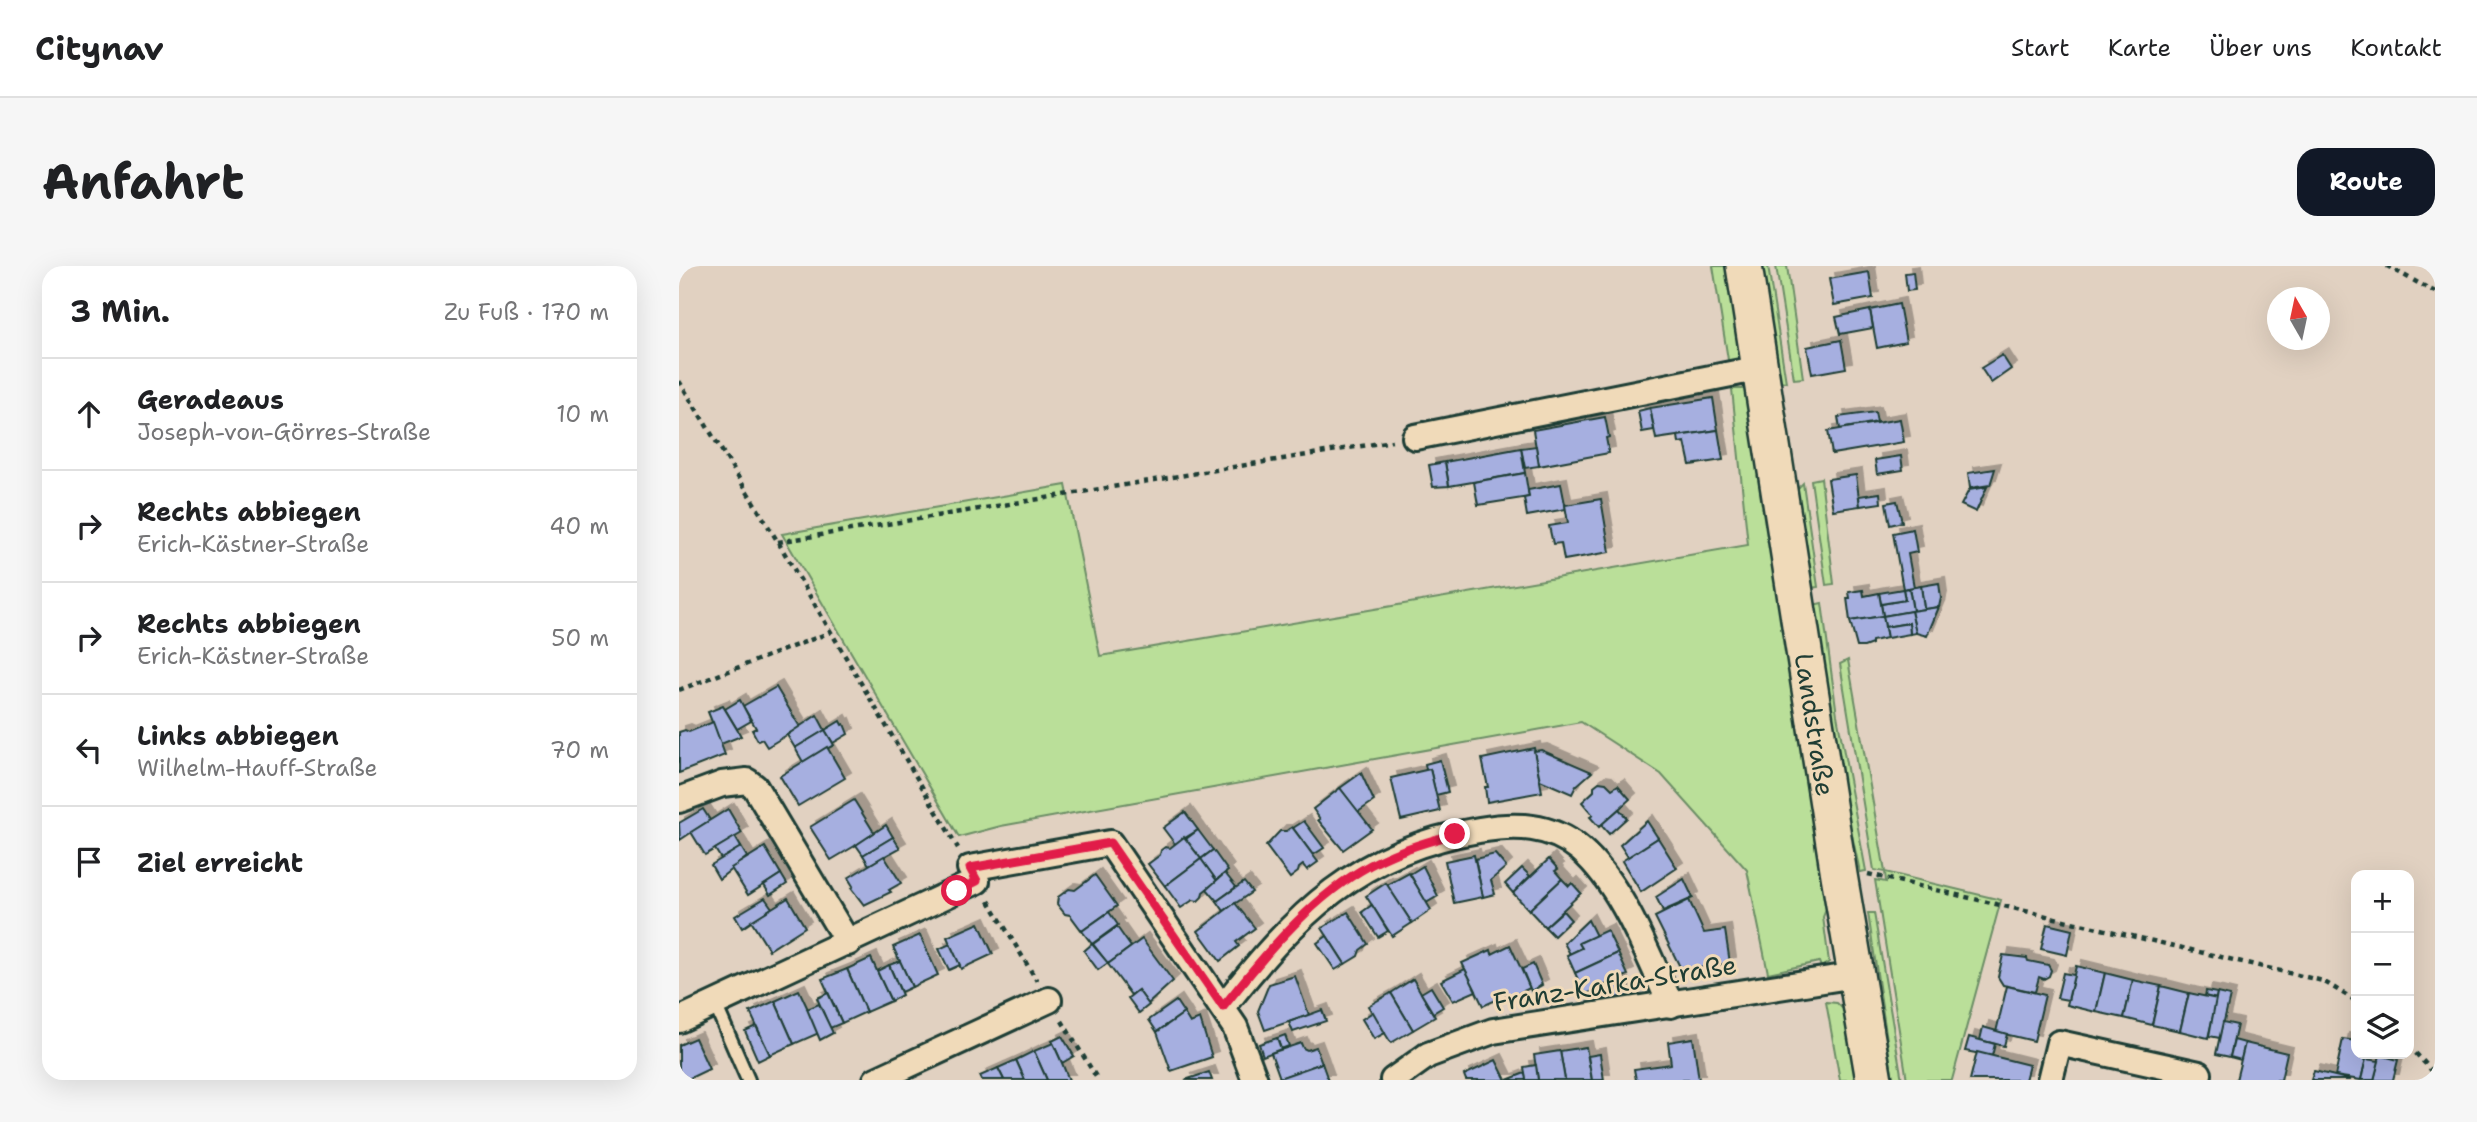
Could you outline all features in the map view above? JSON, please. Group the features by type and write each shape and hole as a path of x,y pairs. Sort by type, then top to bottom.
{"street":[{"name":"Landstraße","path":"1744,266 1839,875 1874,1080"},
{"path":"1415,437 1761,368"},
{"path":"679,800 722,784 747,781 755,787 848,943"},
{"path":"1223,1007 1256,965 1315,906 1361,870 1411,846 1455,834 1504,826 1538,828 1581,850 1619,895 1671,1005"},
{"path":"679,1020 848,943 973,875 1110,843 1223,1007 1235,1027 1255,1080"},
{"name":"Franz-Kafka-Straße","path":"1393,1080 1428,1055 1493,1031 1856,975"},
{"path":"876,1080 1049,1000"},
{"path":"2050,1080 2059,1042 2154,1072 2199,1074"}],"lane":[{"path":"715,1004 748,1080"}],"path":[{"path":"2387,266 2435,292"},
{"path":"679,381 778,542 973,875 1098,1080"},
{"path":"778,542 1415,437"},
{"path":"679,690 831,632"},
{"path":"1839,875 1866,873 2287,972 2323,981 2351,998"},
{"path":"2414,1051 2435,1074"}],"green space":[{"path":"1713,266 1727,266 1742,362 1729,366"},
{"path":"1760,266 1768,266 1786,382 1778,381"},
{"path":"1776,266 1787,266 1803,378 1794,379"},
{"path":"1732,389 1747,389 1828,904 1823,917 1829,962 1821,967 1819,962 1768,973 1747,870 1661,774 1581,722 1001,826 959,837 782,534 1066,485 1100,656 1748,545"},
{"path":"1821,478 1834,584 1826,585 1811,480"},
{"path":"1803,483 1818,587 1811,588 1795,491"},
{"path":"1822,603 1837,715 1866,871 1860,872 1844,799 1813,605"},
{"path":"1848,660 1885,872 1874,870 1840,664"},
{"path":"1885,872 2001,900 1952,1080 1907,1080 1875,880 1886,882"},
{"path":"1868,913 1874,913 1902,1080 1893,1080"},
{"path":"1826,1002 1837,1003 1843,1009 1858,1080 1840,1080"}],"building":[{"path":"1869,272 1873,298 1834,305 1829,279"},
{"path":"1913,272 1915,290 1907,291 1905,273"},
{"path":"1899,304 1906,342 1877,348 1870,310"},
{"path":"1870,310 1873,328 1840,334 1836,317"},
{"path":"1841,340 1846,368 1812,374 1807,347"},
{"path":"2002,355 2011,369 1991,383 1981,368"},
{"path":"1713,398 1718,430 1656,439 1650,408"},
{"path":"1650,408 1654,430 1642,432 1638,411"},
{"path":"1875,412 1877,422 1840,429 1838,417"},
{"path":"1605,417 1609,453 1539,466 1533,430"},
{"path":"1900,419 1904,442 1832,454 1828,431"},
{"path":"1718,430 1723,460 1690,465 1685,442 1679,443 1678,436"},
{"path":"1536,446 1539,466 1525,468 1521,448"},
{"path":"1521,448 1525,473 1449,486 1445,462"},
{"path":"1901,456 1903,470 1877,474 1875,460"},
{"path":"1445,462 1449,486 1433,487 1429,465"},
{"path":"1995,469 1990,485 1970,488 1968,473"},
{"path":"1525,473 1529,497 1478,505 1474,482"},
{"path":"1856,475 1860,506 1833,510 1828,479"},
{"path":"1561,484 1566,509 1527,516 1524,498 1529,497 1528,490"},
{"path":"1987,487 1976,512 1961,505 1969,490"},
{"path":"1880,493 1881,503 1860,506 1859,496"},
{"path":"1601,499 1610,552 1564,560 1561,543 1553,544 1549,526 1568,523 1565,505"},
{"path":"1897,501 1902,522 1890,525 1886,503"},
{"path":"1913,529 1917,552 1908,554 1914,587 1903,589 1893,533"},
{"path":"1939,583 1939,607 1924,609 1921,586"},
{"path":"1921,586 1924,609 1913,611 1909,588"},
{"path":"1909,588 1913,611 1883,616 1881,604 1905,600 1903,589"},
{"path":"1903,589 1905,600 1881,604 1879,593"},
{"path":"1863,590 1864,596 1879,593 1883,616 1850,621 1847,598 1850,598 1849,592"},
{"path":"1939,607 1927,636 1916,633 1911,611"},
{"path":"1911,611 1916,633 1910,634 1909,623 1885,627 1883,616"},
{"path":"1883,616 1887,638 1857,647 1850,621"},
{"path":"1909,623 1910,634 1887,638 1885,627"},
{"path":"776,687 800,727 767,747 762,739 758,741 752,730 756,728 743,706"},
{"path":"740,700 751,721 737,729 725,709"},
{"path":"723,706 741,736 721,744 708,712"},
{"path":"817,715 825,730 795,748 787,735"},
{"path":"840,721 848,734 833,743 825,730"},
{"path":"713,722 725,755 679,773 679,732 689,732"},
{"path":"825,730 834,745 803,762 795,748"},
{"path":"827,747 845,778 798,806 780,776"},
{"path":"1534,748 1542,792 1487,802 1485,787 1488,787 1482,759"},
{"path":"1541,750 1592,772 1576,786 1572,794 1540,780 1534,751"},
{"path":"1440,760 1448,792 1436,795 1430,769 1426,770 1425,764"},
{"path":"1430,769 1440,811 1401,820 1391,778"},
{"path":"1361,773 1374,801 1358,812 1340,788"},
{"path":"1599,782 1606,783 1612,789 1618,785 1630,799 1599,827 1582,802"},
{"path":"1340,788 1372,829 1343,850 1318,820 1320,819 1313,809"},
{"path":"854,800 875,834 831,860 810,827"},
{"path":"703,809 710,820 680,840 679,823"},
{"path":"728,809 742,833 705,855 691,832"},
{"path":"1619,809 1627,818 1609,834 1601,825"},
{"path":"1185,812 1198,830 1175,844 1163,828"},
{"path":"1304,821 1324,848 1313,855 1293,828"},
{"path":"1647,821 1658,838 1628,857 1620,845"},
{"path":"886,825 893,837 863,855 856,845"},
{"path":"1292,827 1318,862 1307,870 1303,865 1290,878 1266,846 1280,831"},
{"path":"1198,830 1213,850 1201,859 1186,839"},
{"path":"735,837 741,847 721,859 715,849"},
{"path":"893,837 900,848 869,865 863,855"},
{"path":"1184,837 1201,859 1165,886 1148,864 1160,855 1165,847 1170,848"},
{"path":"1658,838 1677,868 1641,892 1622,861"},
{"path":"741,847 747,857 719,879 711,865"},
{"path":"765,847 781,874 748,895 731,868"},
{"path":"1213,850 1228,871 1216,880 1201,859"},
{"path":"1495,854 1506,867 1491,880 1495,894 1483,897 1475,859"},
{"path":"1474,855 1483,897 1454,903 1445,861"},
{"path":"884,856 901,883 889,890 891,892 864,905 851,888 853,886 848,878"},
{"path":"1201,859 1217,881 1203,892 1198,901 1193,900 1181,908 1165,886"},
{"path":"1549,859 1562,879 1529,910 1513,893"},
{"path":"1423,866 1438,896 1426,903 1410,874"},
{"path":"1522,868 1530,876 1513,893 1505,884"},
{"path":"1225,873 1236,887 1217,901 1207,889"},
{"path":"1409,873 1431,910 1412,923 1387,885"},
{"path":"781,874 787,884 770,895 764,885"},
{"path":"1095,875 1117,906 1082,931 1057,904 1058,897 1069,889 1075,890"},
{"path":"1562,879 1569,886 1572,883 1581,893 1545,927 1529,910"},
{"path":"1684,879 1693,898 1663,911 1656,897"},
{"path":"1244,882 1252,892 1224,911 1217,901"},
{"path":"1386,883 1412,923 1392,936 1366,896"},
{"path":"765,898 772,908 742,928 735,916"},
{"path":"788,898 805,927 769,950 751,921"},
{"path":"1689,900 1704,933 1725,930 1730,963 1682,971 1655,917"},
{"path":"1235,903 1255,928 1236,942 1239,946 1220,961 1198,931"},
{"path":"1372,905 1388,931 1378,937 1362,912"},
{"path":"1563,911 1571,920 1554,936 1545,927"},
{"path":"1109,912 1118,925 1092,944 1082,931"},
{"path":"1348,912 1368,944 1360,950 1358,956 1345,964 1322,928"},
{"path":"1588,920 1596,936 1579,943 1582,948 1570,954 1564,943"},
{"path":"979,923 993,954 961,969 947,937"},
{"path":"2047,924 2072,930 2067,955 2041,949"},
{"path":"1117,927 1131,947 1108,964 1093,944"},
{"path":"1607,930 1618,953 1575,973 1567,955 1582,948 1579,943"},
{"path":"920,935 938,975 912,987 893,947"},
{"path":"1327,936 1345,964 1335,970 1317,943"},
{"path":"1142,939 1173,981 1148,1004 1138,990 1131,995 1108,964"},
{"path":"950,944 960,965 949,970 939,949"},
{"path":"1092,944 1108,963 1098,970 1084,951"},
{"path":"1510,945 1530,988 1483,1006 1462,963 1491,950 1492,954"},
{"path":"1618,953 1628,975 1585,995 1575,973"},
{"path":"2003,955 2027,958 2028,961 2048,965 2051,970 2049,976 2044,979 2039,977 2035,992 2003,985 1998,977"},
{"path":"871,958 891,1001 866,1012 847,969"},
{"path":"900,961 912,987 901,992 889,965"},
{"path":"1533,964 1542,985 1531,991 1522,969"},
{"path":"889,965 902,995 891,1001 877,971"},
{"path":"2076,966 2105,973 2096,1012 2067,1005"},
{"path":"847,969 866,1012 842,1023 822,979"},
{"path":"1465,969 1476,991 1453,1001 1441,981"},
{"path":"2063,973 2074,975 2068,1000 2057,998"},
{"path":"2105,973 2133,980 2124,1018 2096,1012"},
{"path":"1295,976 1309,1015 1265,1030 1258,1011 1269,984"},
{"path":"1620,978 1629,996 1605,1000 1599,988"},
{"path":"1413,979 1435,1017 1413,1030 1391,993"},
{"path":"2133,980 2161,986 2152,1025 2124,1018"},
{"path":"2007,986 2045,995 2034,1041 1996,1032"},
{"path":"2161,986 2189,993 2180,1031 2152,1025"},
{"path":"1431,987 1443,1007 1433,1013 1421,993"},
{"path":"799,990 819,1033 794,1044 775,1001"},
{"path":"1138,990 1149,1005 1139,1013 1128,998"},
{"path":"2206,991 2217,993 2216,999 2205,996"},
{"path":"828,993 842,1023 830,1028 817,998"},
{"path":"1391,993 1413,1030 1391,1043 1368,1006"},
{"path":"2189,993 2217,999 2208,1038 2180,1031"},
{"path":"2217,993 2230,996 2220,1038 2209,1036"},
{"path":"775,1001 794,1044 770,1055 750,1012"},
{"path":"1176,1001 1184,1013 1157,1032 1149,1020"},
{"path":"819,1004 833,1033 820,1040 807,1009"},
{"path":"1322,1010 1326,1021 1293,1032 1289,1022"},
{"path":"1373,1012 1385,1033 1374,1039 1362,1019"},
{"path":"1184,1013 1190,1023 1200,1019 1212,1057 1171,1071 1157,1032"},
{"path":"2223,1022 2237,1025 2230,1057 2216,1054"},
{"path":"756,1026 770,1055 758,1061 745,1031"},
{"path":"1983,1027 2007,1034 2004,1046 1980,1040"},
{"path":"1285,1035 1289,1046 1281,1049 1277,1038"},
{"path":"1062,1036 1074,1056 1062,1063 1052,1041"},
{"path":"1969,1037 1995,1044 1992,1056 1965,1051"},
{"path":"695,1038 709,1069 686,1080 679,1080 679,1045"},
{"path":"1277,1038 1281,1049 1263,1056 1259,1044"},
{"path":"1693,1038 1699,1080 1636,1080 1634,1069 1671,1064 1668,1042"},
{"path":"2343,1039 2351,1040 2351,1059 2366,1059 2361,1080 2335,1076"},
{"path":"2234,1040 2245,1043 2241,1060 2230,1057"},
{"path":"1053,1043 1069,1080 1047,1080 1034,1051"},
{"path":"1301,1043 1307,1050 1316,1047 1322,1063 1280,1078 1271,1053"},
{"path":"2245,1043 2287,1053 2281,1080 2236,1080"},
{"path":"1586,1047 1592,1080 1565,1080 1560,1051"},
{"path":"1034,1051 1047,1080 1025,1080 1016,1060"},
{"path":"1560,1051 1565,1080 1538,1080 1534,1055"},
{"path":"1977,1052 2029,1065 2025,1080 1970,1080"},
{"path":"1600,1054 1604,1080 1592,1080 1588,1056"},
{"path":"2366,1059 2379,1061 2374,1080 2361,1080"},
{"path":"2379,1059 2398,1060 2393,1080 2374,1080"},
{"path":"1016,1060 1025,1080 1004,1080 998,1068"},
{"path":"1496,1060 1506,1080 1466,1080 1464,1075"},
{"path":"1322,1063 1328,1080 1279,1078"},
{"path":"1536,1065 1538,1080 1526,1080 1524,1067"},
{"path":"998,1068 1004,1080 982,1080 980,1076"},
{"path":"2314,1071 2335,1076 2351,1080 2311,1080"},
{"path":"1209,1072 1212,1080 1185,1080"},
{"path":"1525,1073 1526,1080 1507,1080"}],"route":[{"path":"957,891 977,881 970,868 1110,843 1223,1007 1256,965 1324,897 1361,870 1411,846 1455,834"}]}
